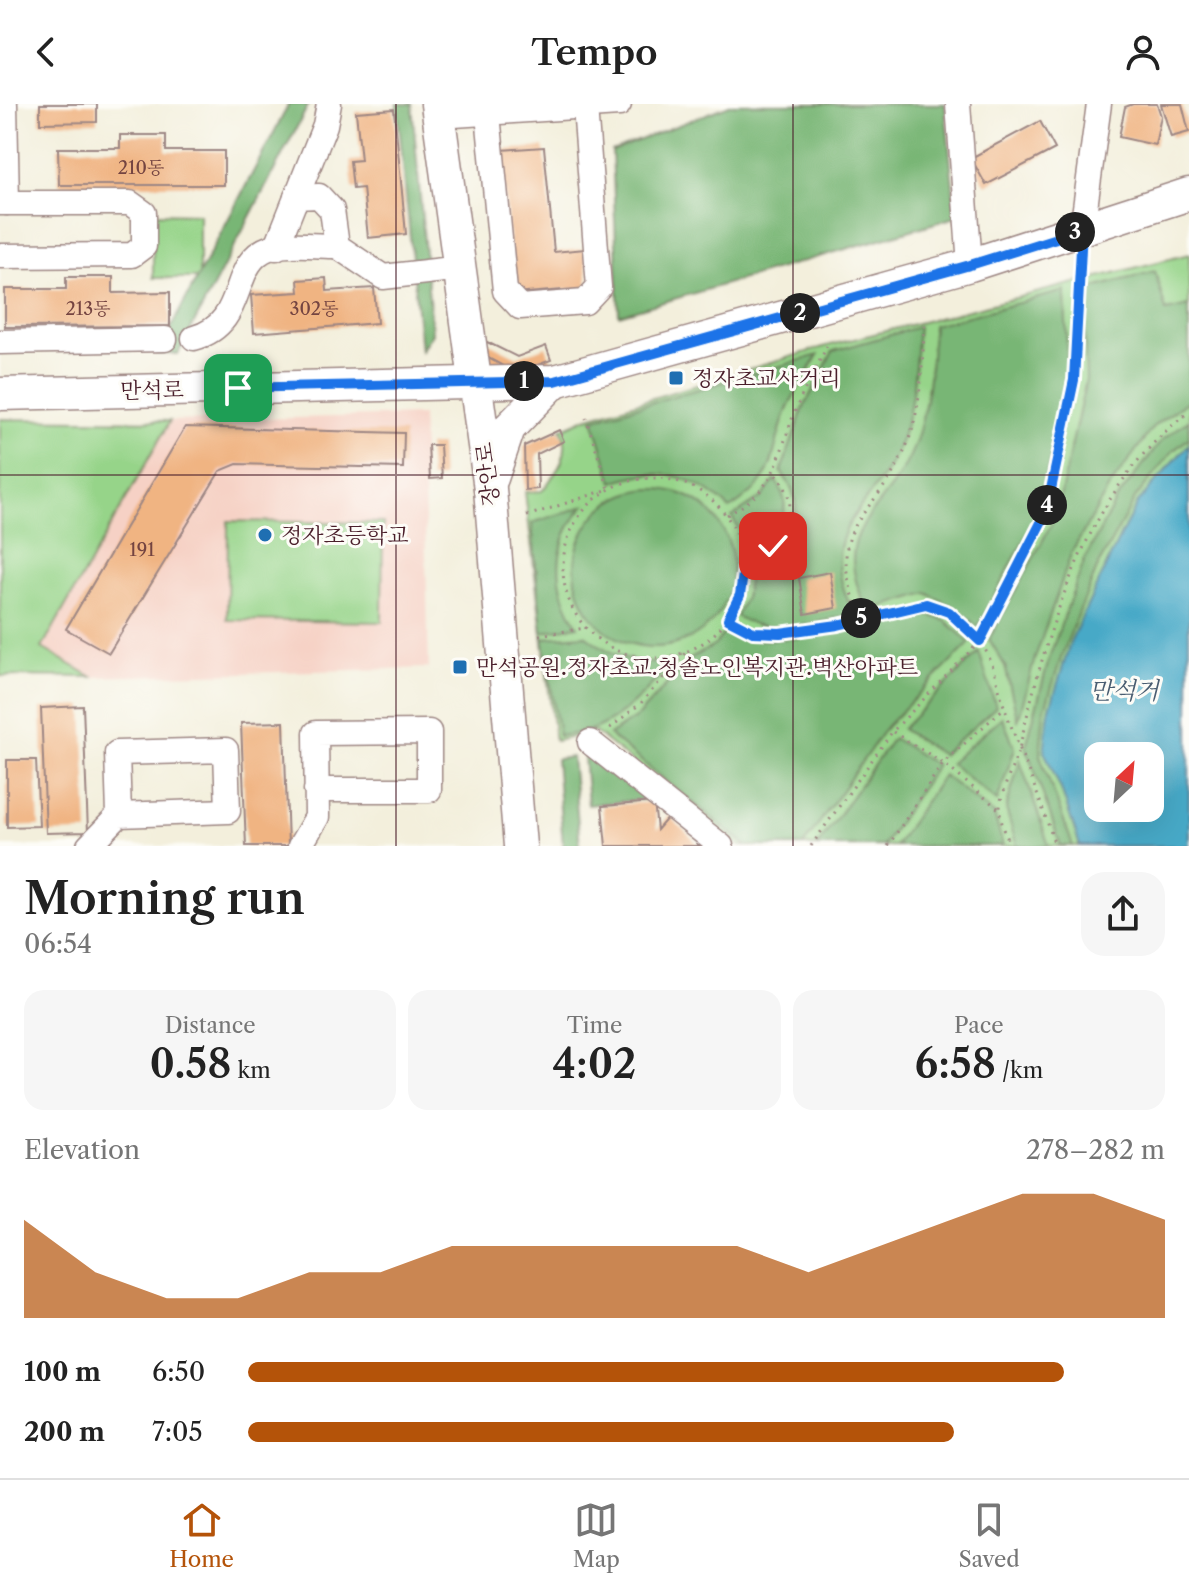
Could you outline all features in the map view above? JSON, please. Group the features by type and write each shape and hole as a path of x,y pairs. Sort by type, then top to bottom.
{"main road":[{"name":"장안로","path":"438,110 490,489 520,846"},
{"name":"만석로","path":"0,394 555,381 970,265 1189,194"},
{"path":"490,489 509,428 555,381"}],"street":[{"path":"0,256 132,255 144,246 144,213 130,203 3,203 5,104"},
{"path":"276,248 325,125 329,104"},
{"path":"438,110 619,104"},
{"path":"958,104 970,265"},
{"path":"1082,230 1099,104"},
{"path":"503,110 505,291 520,307 585,302 599,287 585,107"},
{"path":"296,197 319,196 332,210 337,246"},
{"path":"194,338 212,333 223,324 252,259 276,248 337,246 383,277 461,268"},
{"path":"0,342 165,339"},
{"path":"300,846 317,817 316,790 316,733 429,732 429,790 316,790"},
{"path":"590,742 721,846"},
{"path":"89,846 119,815 228,811 226,750 117,753 119,815"}],"path":[{"path":"811,846 892,732 980,641 1046,513 1074,380 1082,230"},
{"path":"862,618 847,585 844,551 859,516 893,475 909,440 925,320"},
{"path":"727,515 760,494 774,473 797,406 827,346"},
{"path":"1010,846 1000,810 1046,650 1080,555 1113,495 1159,435 1189,412"},
{"path":"586,418 609,489"},
{"path":"744,567 773,546 785,524 791,505 788,488 774,473"},
{"path":"527,516 634,479 660,478 686,483 709,496 727,515 739,540 744,567 740,595 728,619 709,639 686,652 659,658 632,655 607,645 586,628 570,604 563,575 565,546 577,519 609,489"},
{"path":"728,619 753,632 780,633 926,604 949,612 980,641 990,659 1004,708 1055,846"},
{"path":"539,635 586,628"},
{"path":"590,742 641,703 686,652"},
{"path":"888,846 943,763 1004,708"},
{"path":"892,732 943,763 1000,810"}],"shaded area":[{"name":"정자초등학교","path":"422,415 429,668 92,677 42,649 170,421"}],"green space":[{"path":"289,104 309,104 178,354 157,354"},
{"path":"397,104 412,104 432,333 421,351"},
{"path":"732,104 945,104 956,217 619,315 612,151"},
{"path":"153,213 199,214 199,278 153,278"},
{"path":"1189,254 1189,846 740,846 595,732 555,741 525,492 542,491 562,462 565,446 561,429 586,418 827,346"},
{"path":"1155,271 1166,311 1189,306 1189,400 1154,426 1108,489 1072,552 1035,658 1018,721 1005,666 989,639 1056,516 1086,380 1083,291"},
{"path":"1065,291 1068,381 1038,514 978,627 954,607 927,593 868,611 856,582 853,558 857,538 905,466 916,441 926,398 933,325"},
{"path":"918,327 912,397 902,437 891,462 843,538 839,558 842,583 854,614 779,628 764,627 736,616 745,597 750,570 774,550 791,527 795,501 791,487 781,472 803,409 833,351"},
{"path":"818,355 787,410 765,476 758,486 730,509 703,488 676,476 646,474 613,482 593,419"},
{"path":"0,419 170,421 42,648 92,677 0,676"},
{"path":"1189,420 1189,438 1173,451 1136,497 1099,564 1064,649 1044,712 1040,755 1073,846 1061,846 1026,746 1050,655 1085,559 1116,500 1163,439"},
{"path":"775,480 785,504 783,515 773,536 746,562 744,538 732,517 762,497"},
{"path":"654,489 684,495 710,512 727,538 733,568 727,598 710,624 684,641 654,647 624,641 598,624 581,598 575,568 581,538 598,512 624,495"},
{"path":"584,506 566,535 559,565 564,596 578,626 542,632 532,523"},
{"path":"228,521 383,523 382,622 227,620"},
{"path":"921,612 946,621 970,643 887,726 803,846 747,846 609,735 638,716 690,659 715,645 729,626 756,640 797,638"},
{"path":"585,635 605,649 626,658 649,663 674,661 618,715 592,730 559,736 543,638"},
{"path":"979,652 996,707 942,755 902,729"},
{"path":"1002,717 1015,748 997,801 950,763"},
{"path":"893,738 936,765 883,846 817,846"},
{"path":"591,756 647,799 588,805 584,757"},
{"path":"572,757 580,846 563,846 556,759"},
{"path":"1020,760 1049,846 1017,846 1006,809"},
{"path":"943,775 994,814 1003,846 895,846"}],"water":[{"name":"만석거","path":"1189,444 1189,846 1080,846 1061,789 1044,751 1049,711 1071,640 1138,502"}],"building":[{"path":"40,104 97,104 97,122 40,123"},
{"path":"1157,104 1161,116 1155,145 1119,137 1125,107"},
{"path":"1161,104 1182,104 1189,132 1171,137"},
{"path":"394,109 406,234 368,238 363,188 353,189 350,161 361,160 356,112"},
{"path":"1040,121 1055,149 986,185 971,158"},
{"path":"120,135 166,135 166,151 224,151 224,185 59,185 58,148 120,148"},
{"path":"544,147 554,252 585,249 588,288 514,294 501,150"},
{"path":"66,277 113,277 113,293 170,292 170,326 5,327 5,289 66,289"},
{"path":"326,278 327,291 374,288 377,323 254,333 251,295 299,292 298,280"},
{"path":"483,340 517,357 546,346 551,360 516,373 477,352"},
{"name":"정자초등학교","path":"185,427 404,433 403,468 237,464 220,471 109,653 66,629"},
{"path":"559,430 564,441 537,454 538,489 525,490 524,446"},
{"path":"428,445 440,445 442,478 430,479"},
{"path":"830,572 836,608 805,614 799,578"},
{"path":"83,706 88,832 46,833 41,708"},
{"path":"284,722 288,846 246,846 241,723"},
{"path":"7,760 36,760 39,826 7,827"},
{"path":"654,802 657,830 669,816 700,846 606,846 602,806"}],"place":[{"name":"정자초교사거리","path":"676,378"},
{"name":"정자초등학교","path":"265,535"},
{"name":"만석공원.정자초교.청솔노인복지관.벽산아파트","path":"460,667"}],"route":[{"path":"238,388 555,381 970,265 1082,230 1074,380 1046,513 980,641 949,612 926,604 838,625 780,633 753,632 728,619 740,595 744,567 773,546"}]}
